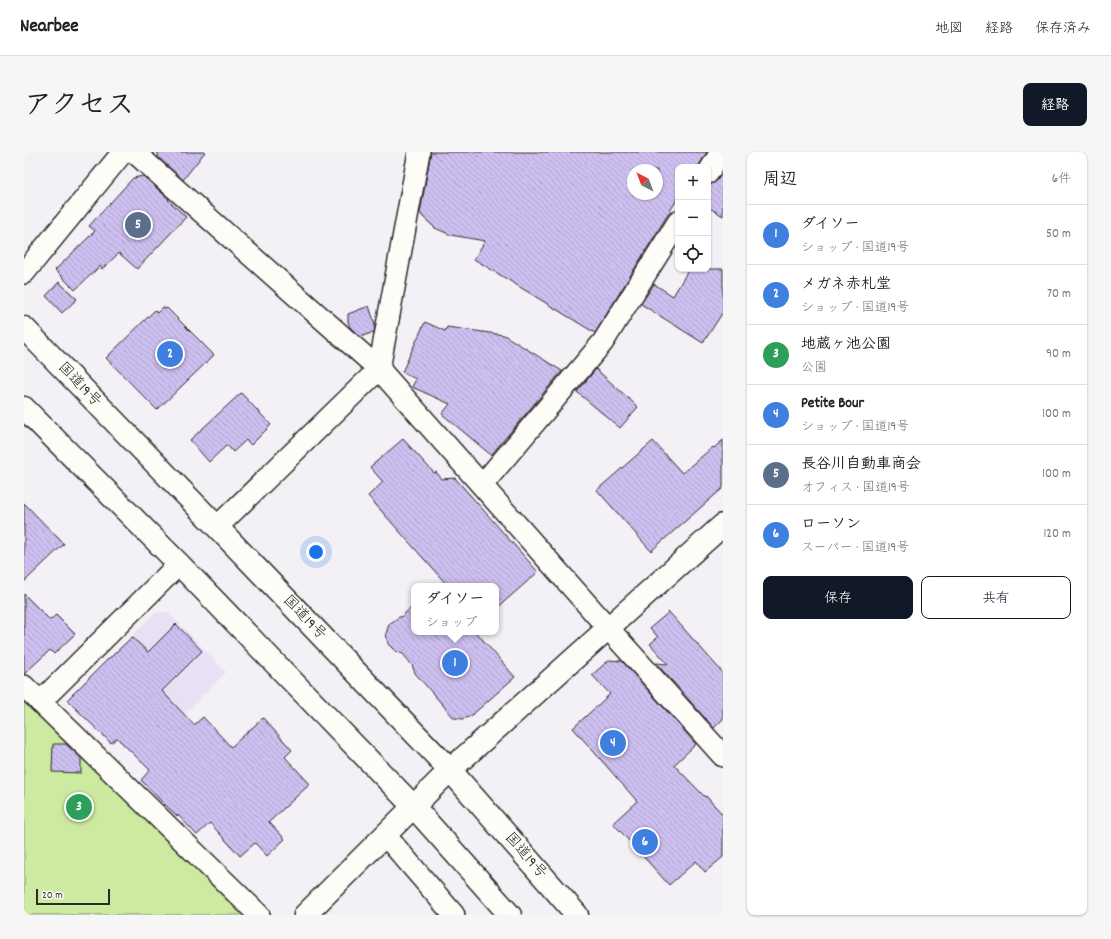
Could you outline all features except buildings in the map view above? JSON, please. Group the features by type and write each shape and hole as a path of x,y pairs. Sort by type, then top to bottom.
{"main road":[{"name":"国道19号","path":"24,328 450,770 577,915"},
{"path":"24,408 179,564 413,806 510,915"},
{"path":"305,915 450,770 723,525"}],"street":[{"path":"24,273 123,152"},
{"path":"134,152 379,369 723,756"},
{"path":"217,527 379,369 419,152"},
{"path":"711,168 721,152"},
{"path":"482,485 603,342 675,227"},
{"path":"40,702 179,564"},
{"path":"24,686 259,915"},
{"path":"385,835 454,915"}],"shaded area":[{"path":"168,612 226,672 177,722 111,656 155,613"}],"green space":[{"path":"24,699 243,915 24,915"}],"place":[{"name":"長谷川自動車商会","path":"138,225"},
{"name":"メガネ赤札堂","path":"170,354"},
{"name":"ダイソー","path":"455,663"},
{"name":"Petite Bour","path":"613,743"},
{"name":"地蔵ヶ池公園","path":"79,807"},
{"name":"ローソン","path":"645,842"}]}
